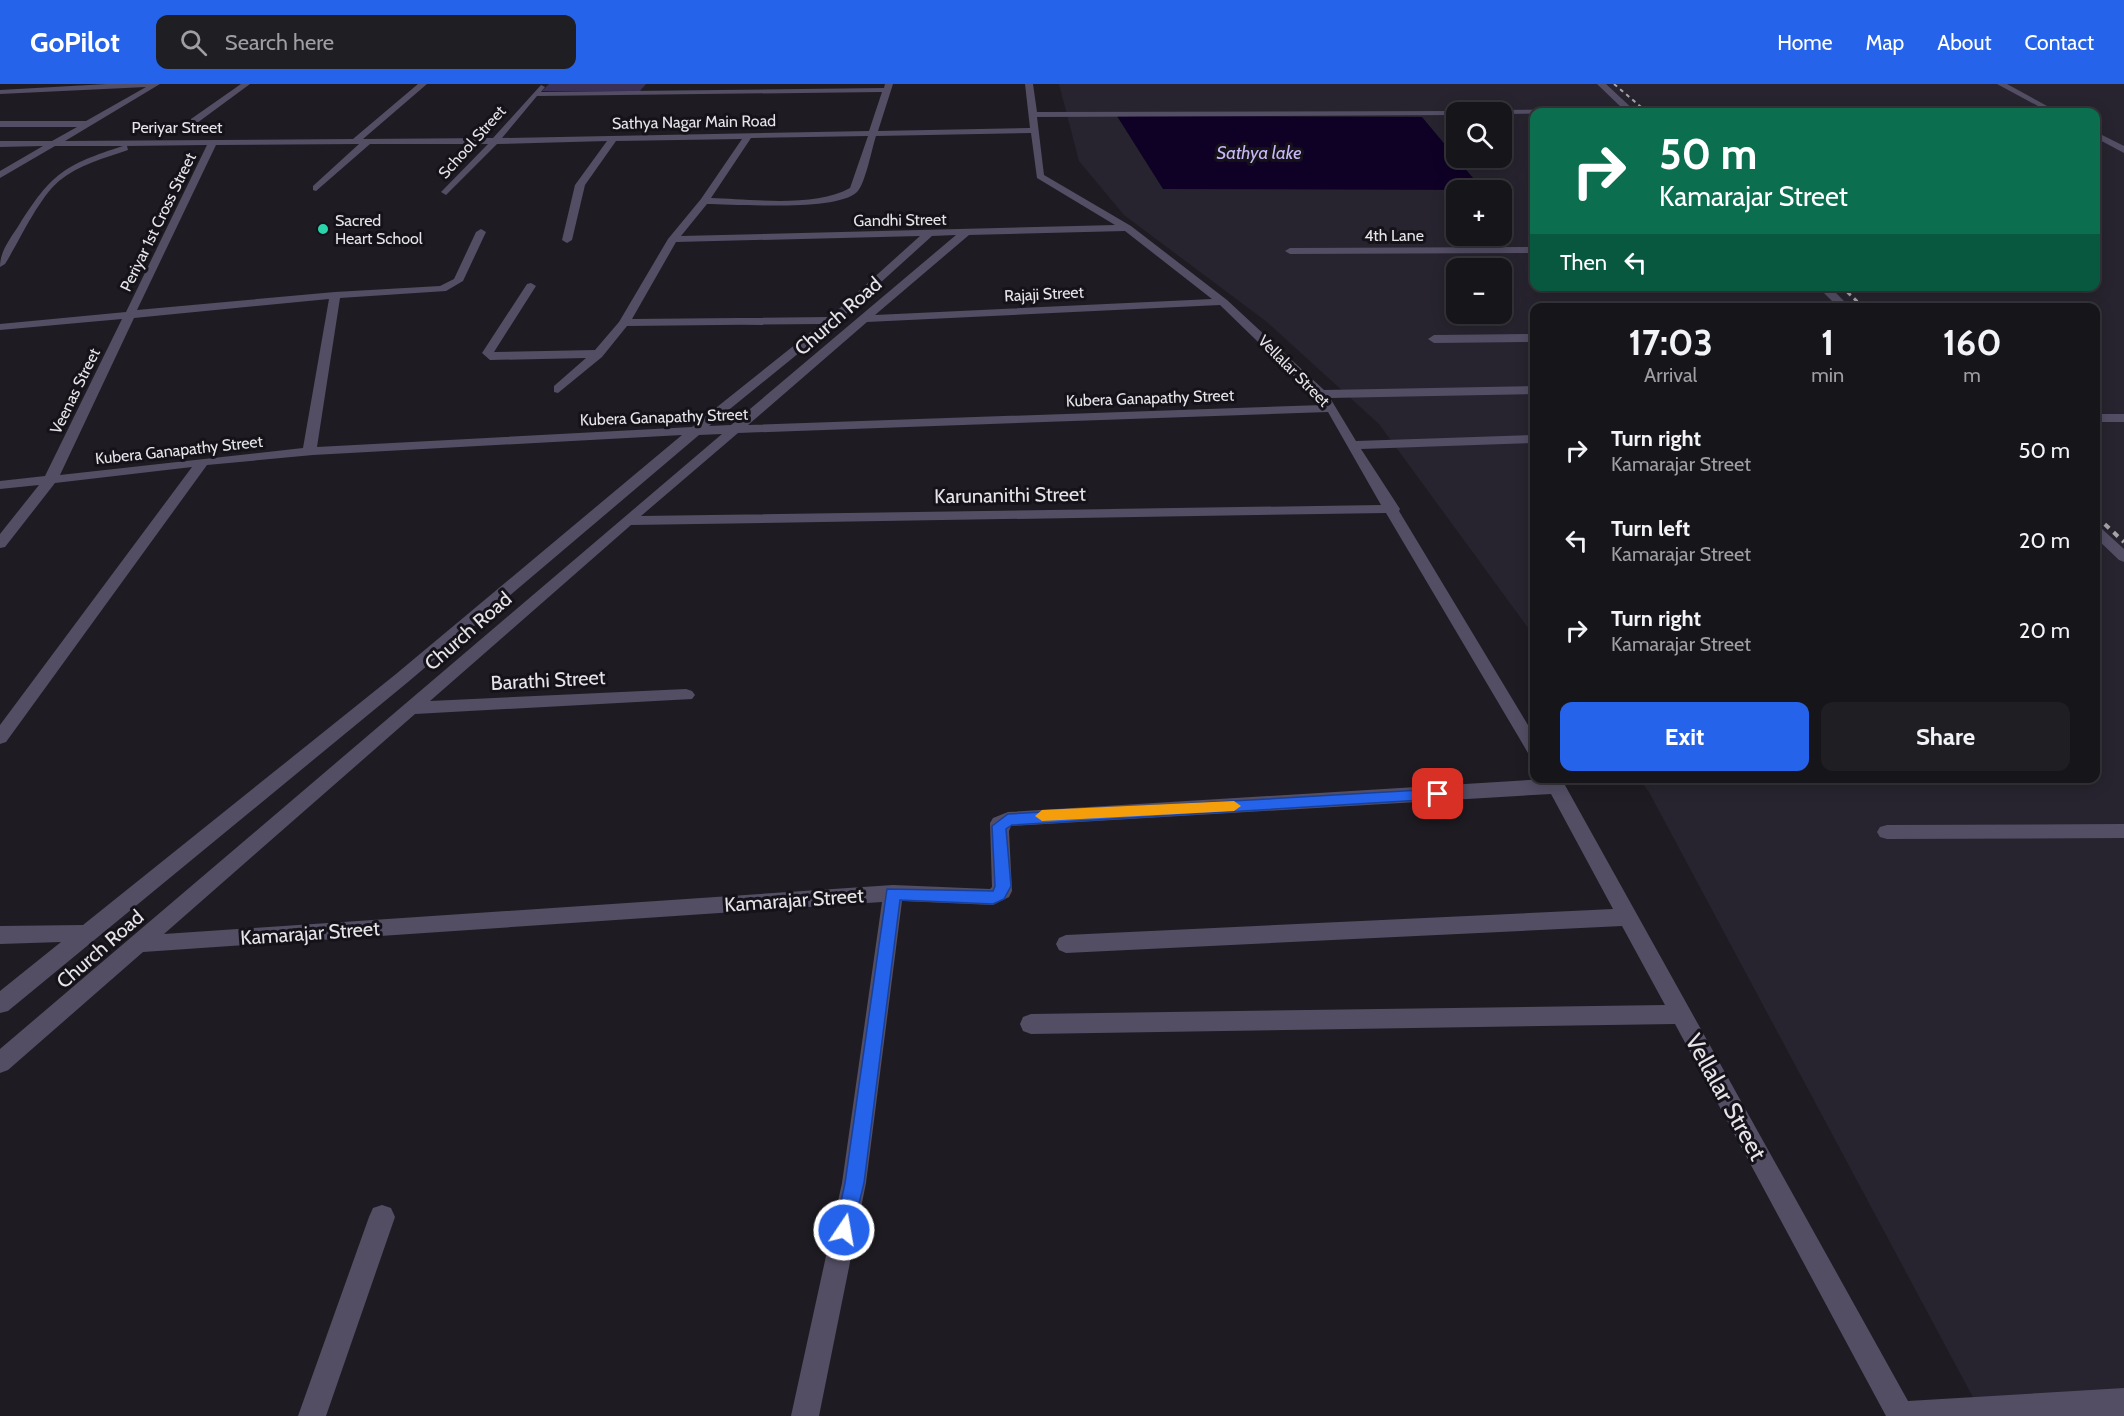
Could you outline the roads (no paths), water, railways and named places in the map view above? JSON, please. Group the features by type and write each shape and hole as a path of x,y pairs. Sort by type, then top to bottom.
{"street":[{"path":"0,92 151,84"},
{"path":"0,174 58,143 156,84"},
{"path":"194,122 246,84"},
{"path":"355,142 423,84"},
{"name":"School Street","path":"446,192 495,141 543,84"},
{"name":"Vellalar Street","path":"1029,84 1040,176 1127,228 1223,302 1321,394 1332,408 1352,445 1393,509 1530,742"},
{"path":"1601,84 1628,108"},
{"path":"2001,84 2046,108"},
{"path":"535,94 889,87 875,133 854,190 849,196 828,201 704,201"},
{"path":"1512,112 1530,112"},
{"path":"1032,115 1446,113"},
{"path":"0,124 90,124"},
{"name":"Sathya Nagar Main Road","path":"355,142 1034,130"},
{"path":"558,389 598,354 624,323 673,239 704,201 748,136"},
{"path":"2100,137 2124,150"},
{"path":"567,240 580,185 614,139"},
{"path":"1,260 40,199 56,179 85,162 141,142"},
{"name":"Periyar 1st Cross Street","path":"129,316 213,142"},
{"name":"Periyar Street","path":"0,144 355,142"},
{"path":"316,188 367,142"},
{"name":"Gandhi Street","path":"673,239 1127,228"},
{"path":"0,327 335,295 442,289 456,285 481,232"},
{"name":"Church Road","path":"0,1063 627,521 867,319 965,233"},
{"name":"Church Road","path":"0,1004 402,678 695,431 833,320 928,234"},
{"name":"4th Lane","path":"1290,251 1530,250"},
{"path":"531,286 490,347 488,353 490,356 598,354"},
{"path":"1827,291 1841,303"},
{"path":"309,452 335,295"},
{"name":"Rajaji Street","path":"867,319 1223,302"},
{"name":"Veenas Street","path":"0,544 50,480 129,316"},
{"path":"624,323 833,320"},
{"path":"1434,339 1530,338"},
{"path":"1321,394 1530,390"},
{"name":"Kubera Ganapathy Street","path":"0,485 309,452 695,431 1332,408"},
{"path":"2100,418 2124,418"},
{"path":"1352,445 1530,439"},
{"path":"0,738 201,464"},
{"name":"Karunanithi Street","path":"627,521 1393,509"},
{"path":"2100,535 2124,557"},
{"name":"Barathi Street","path":"412,708 686,695"},
{"name":"Vellalar Street","path":"1555,783 1901,1416"},
{"name":"Kamarajar Street","path":"138,944 893,893 947,897 993,897 998,895 1003,886 999,826 1008,819 1555,783"},
{"path":"1887,832 2124,831"},
{"path":"805,1416 854,1183 893,893"},
{"path":"1066,944 1628,918"},
{"path":"0,935 87,933"},
{"path":"1031,1024 1681,1014"},
{"path":"312,1416 382,1217"},
{"path":"1901,1416 2124,1402"}],"water":[{"name":"Sathya lake","path":"1117,116 1422,117 1446,146 1446,168 1465,168 1475,180 1446,180 1446,190 1163,189"}],"railway":[{"path":"1614,84 1642,108"},
{"path":"1846,291 1859,303"},
{"path":"2100,520 2124,542"}],"place":[{"name":"Sacred Heart School","path":"323,229"}]}
